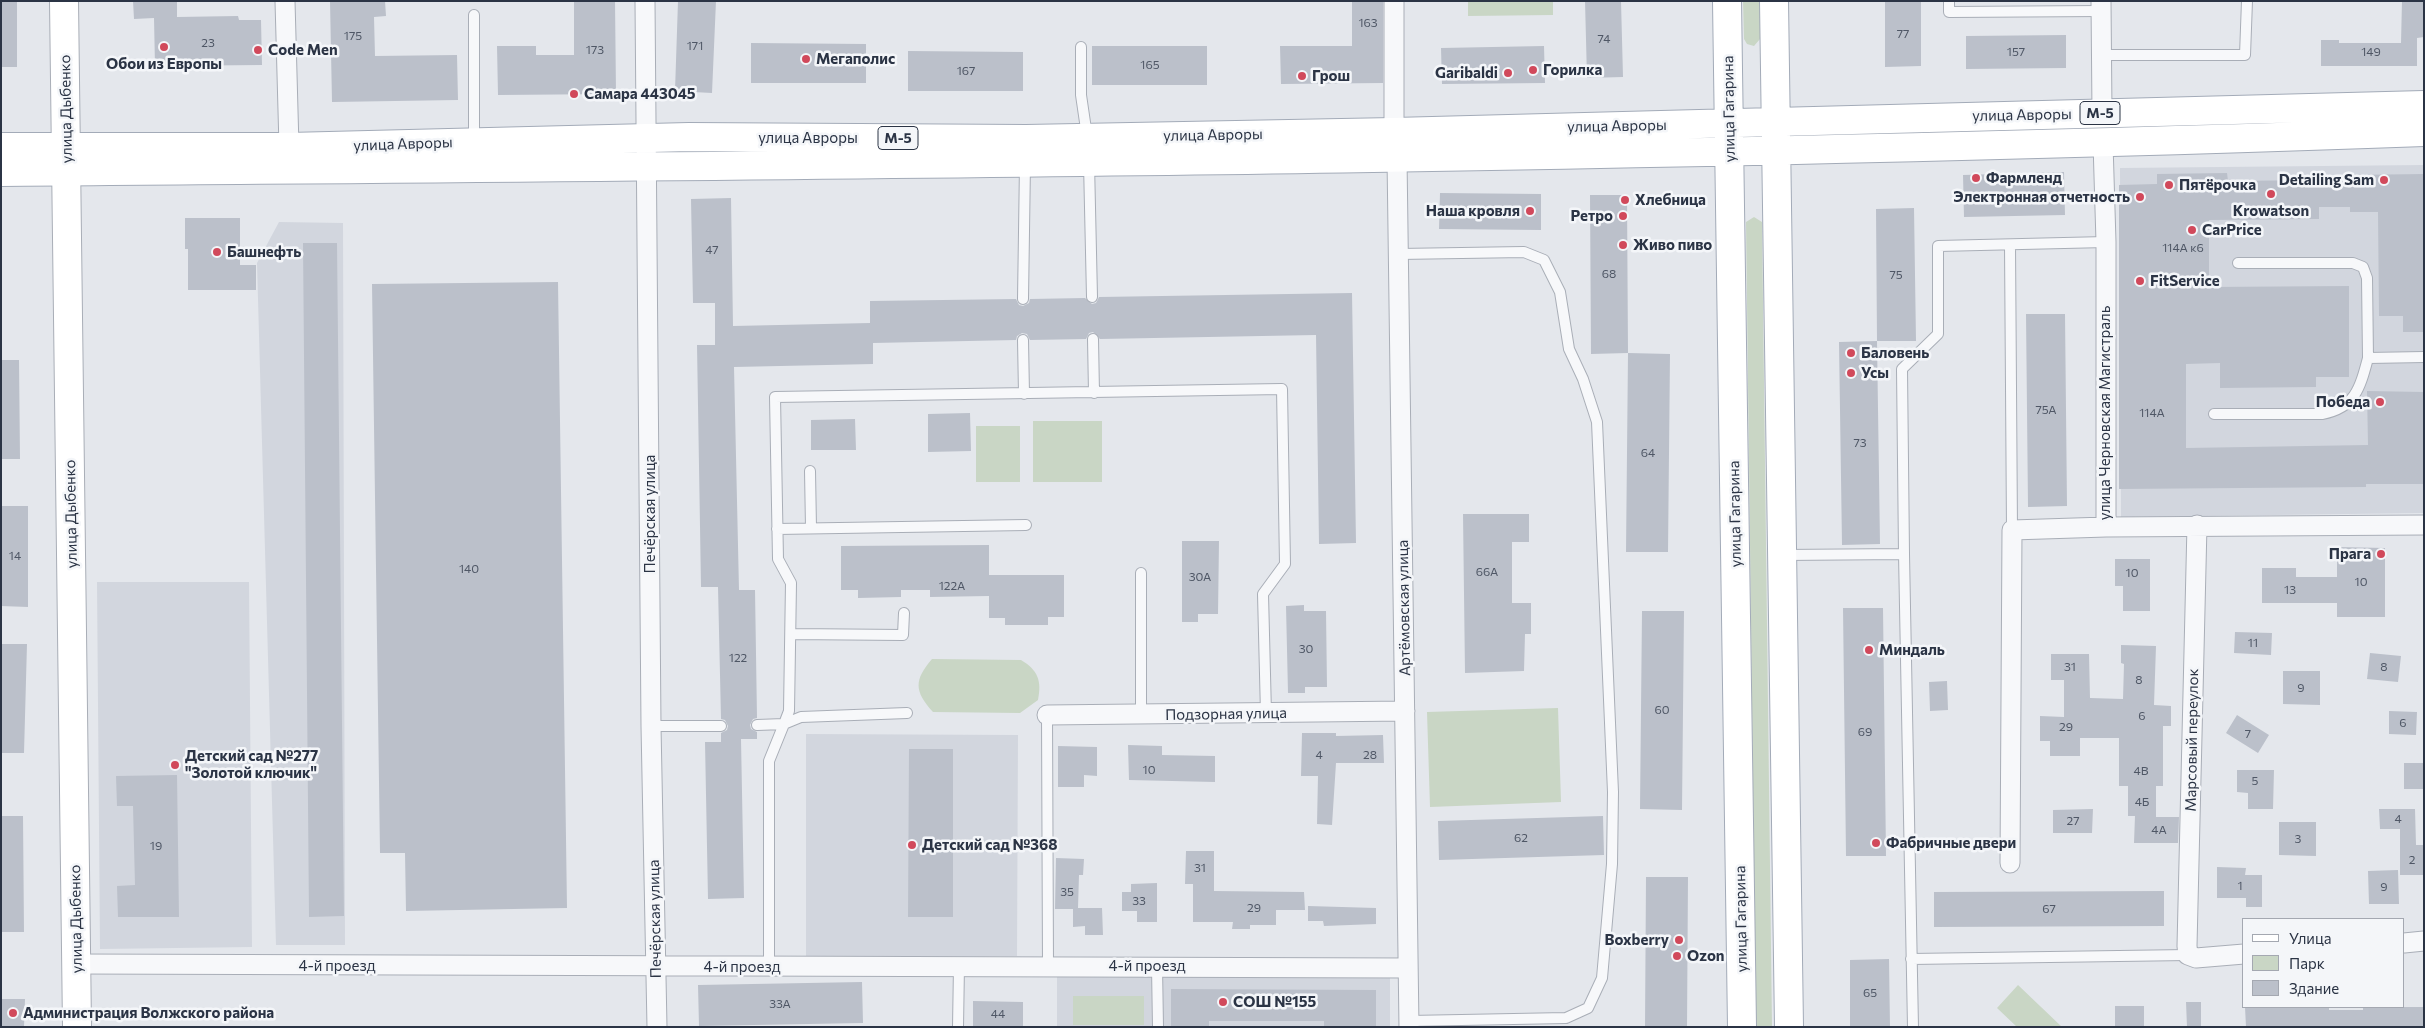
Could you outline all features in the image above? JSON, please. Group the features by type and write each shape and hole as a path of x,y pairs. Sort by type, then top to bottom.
{"main road":[{"name":"улица Дыбенко","path":"64,1 77,1027"},
{"name":"улица Гагарина","path":"1727,1 1742,1027"},
{"path":"1774,1 1790,1027"},
{"name":"улица Авроры","path":"1396,145 1776,121 2424,106"},
{"name":"улица Авроры","path":"1,172 66,160 289,147 648,137 1088,150 1396,145 1730,152 2104,143 2424,132"},
{"name":"улица Авроры","path":"1,147 66,160 647,168 1025,163 1088,150"}],"street":[{"path":"286,1 289,147"},
{"name":"Печёрская улица","path":"645,1 657,1027"},
{"path":"1394,1 1396,145"},
{"path":"2101,6 2102,113"},
{"name":"улица Черновская Магистраль","path":"2012,530 2106,527 2104,143"},
{"name":"Артёмовская улица","path":"1396,145 1409,1024"},
{"name":"Марсовый переулок","path":"2188,955 2196,525"},
{"path":"2106,527 2424,525"},
{"path":"2010,863 2012,530"},
{"name":"Подзорная улица","path":"1047,715 1405,711"},
{"path":"2405,942 2424,941"},
{"path":"2188,955 2196,958 2242,954"},
{"name":"4-й проезд","path":"77,964 1408,968"}],"lane":[{"path":"1949,1 1949,12 2101,6"},
{"path":"2101,55 2245,55 2246,1"},
{"path":"474,15 474,142"},
{"path":"1081,47 1081,95 1088,150 1092,297"},
{"path":"1023,299 1025,163"},
{"path":"1913,1027 1902,369 1938,334 1938,246 2106,242"},
{"path":"2010,245 2012,530"},
{"path":"1399,254 1524,252 1544,260 1560,292 1569,349 1583,379 1597,422 1613,792 1612,864 1602,978 1588,1008 1566,1018 1409,1024"},
{"path":"2214,414 2322,414 2337,411 2351,401 2361,382 2368,358 2367,278 2363,267 2353,263 2238,262"},
{"path":"1093,339 1094,393"},
{"path":"1023,340 1024,394"},
{"path":"2368,358 2424,357"},
{"path":"769,967 769,761 789,711 791,634 791,583 778,559 775,397 1282,389 1285,564 1263,594 1266,714"},
{"path":"810,471 811,528"},
{"path":"777,529 1026,525"},
{"path":"1782,555 1904,554"},
{"path":"1142,572 1142,715"},
{"path":"791,634 903,635 904,613"},
{"path":"757,725 784,724 801,717 906,713"},
{"path":"1047,715 1048,966"},
{"path":"652,726 721,726"},
{"path":"1912,959 2188,955"},
{"path":"958,966 958,1027"},
{"path":"1157,966 1158,1027"}],"shaded area":[{"path":"2424,165 2424,513 2121,517 2120,168"},
{"path":"279,222 343,223 345,945 276,945 257,263"},
{"name":"Детский сад №277 \"Золотой ключик\"","path":"97,582 249,582 252,947 100,949"},
{"name":"Детский сад №368","path":"806,734 1018,735 1017,956 806,956"},
{"name":"СОШ №155","path":"1390,975 1390,1027 1057,1027 1057,977"}],"green space":[{"path":"1468,1 1553,1 1553,15 1468,16"},
{"path":"1743,1 1760,1 1760,39 1754,46 1747,44 1744,39"},
{"path":"1754,217 1762,222 1772,1027 1756,1027 1746,222"},
{"path":"1033,421 1102,421 1102,482 1033,482"},
{"path":"976,426 1020,426 1020,482 976,482"},
{"path":"932,659 1021,660 1035,672 1039,682 1038,700 1020,713 933,712 922,698 919,686 919,679"},
{"path":"1558,708 1561,802 1430,807 1427,712"},
{"path":"2018,985 2062,1027 2017,1027 1997,1008"},
{"path":"1073,996 1144,996 1144,1025 1073,1025"}],"building":[{"path":"1,1 17,1 17,67 1,67"},
{"path":"133,1 177,1 177,17 238,16 239,20 261,20 262,65 155,66 154,18 134,19"},
{"path":"330,1 385,1 386,16 374,17 375,56 457,55 458,100 332,102"},
{"path":"574,1 615,1 616,94 498,95 497,46 536,46 536,55 574,55"},
{"path":"678,1 716,1 712,93 675,91"},
{"path":"1352,1 1383,1 1383,83 1281,84 1280,46 1352,46"},
{"path":"1585,1 1621,1 1623,77 1587,78"},
{"path":"1885,1 1921,1 1921,66 1885,67"},
{"path":"2402,1 2424,1 2424,37 2417,38 2417,66 2321,66 2321,40 2339,40 2339,43 2401,43"},
{"path":"2066,35 2066,68 1966,69 1966,36"},
{"path":"751,43 866,44 866,83 751,83"},
{"path":"1092,46 1207,46 1207,85 1092,85"},
{"path":"1544,46 1545,83 1442,84 1441,48"},
{"path":"908,51 1023,52 1023,91 908,91"},
{"path":"2064,172 2065,215 1964,217 1963,175"},
{"path":"2227,173 2228,181 2319,180 2319,178 2350,178 2350,175 2424,174 2424,332 2403,332 2403,316 2379,316 2378,212 2350,212 2350,207 2319,207 2319,219 2209,220 2209,287 2349,286 2349,377 2316,377 2316,387 2220,388 2220,363 2186,364 2186,448 2368,445 2367,391 2424,392 2424,484 2366,484 2366,487 2119,489 2119,185 2157,184 2157,174"},
{"path":"1440,193 1541,194 1541,230 1439,229"},
{"path":"1590,195 1627,195 1628,353 1591,354"},
{"path":"731,198 733,326 870,323 870,301 1016,299 1019,305 1023,306 1029,303 1030,299 1085,298 1092,304 1096,303 1099,297 1352,293 1356,543 1319,544 1316,335 1100,339 1093,332 1089,333 1086,339 1030,340 1027,334 1022,333 1017,336 1016,340 873,343 873,364 734,367 739,590 755,590 757,718 753,719 750,725 751,729 757,732 757,739 741,739 744,898 708,899 705,742 721,742 721,733 727,730 728,726 725,720 721,719 718,587 701,587 697,345 715,345 715,303 693,303 691,199"},
{"path":"1914,208 1916,341 1877,341 1876,209"},
{"name":"Башнефть","path":"185,218 240,218 240,265 256,265 256,290 188,290 188,249 185,249"},
{"path":"303,243 337,243 344,916 309,917"},
{"path":"558,282 567,908 406,911 405,853 380,853 372,284"},
{"path":"2026,314 2065,314 2067,506 2028,507"},
{"path":"1877,341 1880,544 1842,545 1839,342"},
{"path":"1628,353 1670,354 1668,552 1626,552"},
{"path":"1,360 19,360 20,459 1,459"},
{"path":"970,413 971,451 928,452 928,414"},
{"path":"855,419 856,450 811,450 811,420"},
{"path":"1,506 28,506 28,607 1,606"},
{"path":"1463,514 1529,514 1529,542 1512,542 1512,603 1531,603 1531,634 1525,634 1524,671 1465,673"},
{"path":"1182,541 1219,541 1218,614 1198,614 1198,622 1182,622"},
{"path":"989,545 989,575 1064,575 1064,617 1048,617 1048,625 1005,625 1005,618 989,618 989,596 930,597 930,590 901,590 901,597 858,598 858,590 841,590 841,546"},
{"path":"2337,547 2385,548 2385,617 2337,617 2337,603 2262,603 2262,568 2296,568 2296,577 2337,577"},
{"path":"2115,559 2150,559 2150,611 2123,611 2123,586 2115,586"},
{"path":"1304,605 1304,611 1326,611 1327,687 1305,687 1305,693 1288,693 1286,606"},
{"path":"1843,608 1883,608 1886,856 1846,856"},
{"path":"1642,611 1684,611 1682,810 1640,809"},
{"path":"2235,632 2272,633 2271,655 2234,653"},
{"path":"1,644 27,644 24,753 1,753"},
{"path":"2121,645 2156,646 2154,705 2171,706 2171,726 2163,726 2163,786 2156,786 2156,817 2179,817 2178,843 2134,843 2135,816 2128,816 2128,786 2119,786 2119,738 2080,738 2080,756 2050,756 2050,741 2040,741 2040,716 2064,717 2064,680 2051,680 2051,654 2089,654 2090,698 2123,699 2124,664 2121,663"},
{"path":"2370,653 2401,656 2398,682 2367,679"},
{"path":"2283,671 2320,671 2320,705 2283,704"},
{"path":"1947,681 1948,710 1930,711 1929,682"},
{"path":"2389,711 2417,712 2416,735 2389,734"},
{"path":"2237,715 2269,735 2258,753 2226,733"},
{"path":"1302,733 1336,733 1336,736 1383,735 1384,763 1336,763 1332,825 1317,824 1318,776 1301,776"},
{"path":"1128,745 1162,746 1162,755 1215,756 1215,782 1129,780"},
{"path":"1058,746 1097,747 1097,776 1084,775 1084,787 1058,787"},
{"path":"909,749 953,749 953,917 908,917"},
{"path":"2404,763 2424,763 2424,789 2404,789"},
{"path":"2237,770 2274,770 2273,809 2248,809 2248,793 2237,792"},
{"path":"177,775 179,917 118,917 117,886 135,885 133,806 117,806 116,776"},
{"path":"2093,809 2092,833 2053,833 2053,810"},
{"path":"2379,809 2415,809 2416,845 2424,845 2424,875 2400,875 2400,829 2380,829"},
{"path":"1,816 23,816 24,932 1,932"},
{"path":"1603,816 1604,855 1439,860 1438,821"},
{"path":"2279,822 2316,822 2316,856 2279,855"},
{"path":"1186,851 1214,851 1214,891 1304,892 1305,910 1276,910 1276,925 1250,925 1250,929 1232,929 1233,922 1193,922 1193,884 1185,884"},
{"path":"1056,858 1084,859 1083,875 1079,875 1078,908 1102,908 1103,935 1085,935 1085,926 1073,927 1073,909 1055,909"},
{"path":"2217,867 2246,868 2245,875 2262,875 2262,907 2246,907 2246,898 2217,898"},
{"path":"2398,870 2399,904 2369,904 2368,871"},
{"path":"1646,877 1688,877 1687,1027 1645,1027"},
{"path":"1157,883 1157,922 1137,922 1137,911 1122,911 1122,892 1131,892 1131,884"},
{"path":"2164,891 2164,926 1934,927 1934,892"},
{"path":"1308,906 1376,908 1376,924 1324,926 1323,921 1308,921"},
{"path":"1889,959 1890,1027 1850,1027 1850,960"},
{"path":"862,982 863,1023 699,1026 698,985"},
{"path":"1171,989 1376,990 1376,1027 1324,1027 1324,1021 1209,1021 1209,1027 1171,1027"},
{"name":"Администрация Волжского района","path":"1,999 25,999 24,1027 1,1027"},
{"path":"973,1001 1023,1002 1023,1027 973,1027"},
{"path":"2186,1002 2201,1002 2201,1027 2187,1027"},
{"path":"2115,1006 2144,1006 2144,1027 2115,1027"},
{"path":"2424,1007 2424,1027 2246,1027 2245,1008 2363,1010 2363,1008"}],"place":[{"name":"Обои из Европы","path":"164,47"},
{"name":"Code Men","path":"258,50"},
{"name":"Мегаполис","path":"806,59"},
{"name":"Горилка","path":"1533,70"},
{"name":"Garibaldi","path":"1508,73"},
{"name":"Грош","path":"1302,76"},
{"name":"Самара 443045","path":"574,94"},
{"name":"Фармленд","path":"1976,178"},
{"name":"Detailing Sam","path":"2384,180"},
{"name":"Пятёрочка","path":"2169,185"},
{"name":"Krowatson","path":"2271,194"},
{"name":"Электронная отчетность","path":"2140,197"},
{"name":"Хлебница","path":"1625,200"},
{"name":"Наша кровля","path":"1530,211"},
{"name":"Ретро","path":"1623,216"},
{"name":"CarPrice","path":"2192,230"},
{"name":"Живо пиво","path":"1623,245"},
{"name":"Башнефть","path":"217,252"},
{"name":"FitService","path":"2140,281"},
{"name":"Баловень","path":"1851,353"},
{"name":"Усы","path":"1851,373"},
{"name":"Победа","path":"2380,402"},
{"name":"Прага","path":"2381,554"},
{"name":"Миндаль","path":"1869,650"},
{"name":"Детский сад №277 \"Золотой ключик\"","path":"175,765"},
{"name":"Фабричные двери","path":"1876,843"},
{"name":"Детский сад №368","path":"912,845"},
{"name":"Boxberry","path":"1679,940"},
{"name":"Ozon","path":"1677,956"},
{"name":"СОШ №155","path":"1223,1002"},
{"name":"Администрация Волжского района","path":"13,1013"}]}
